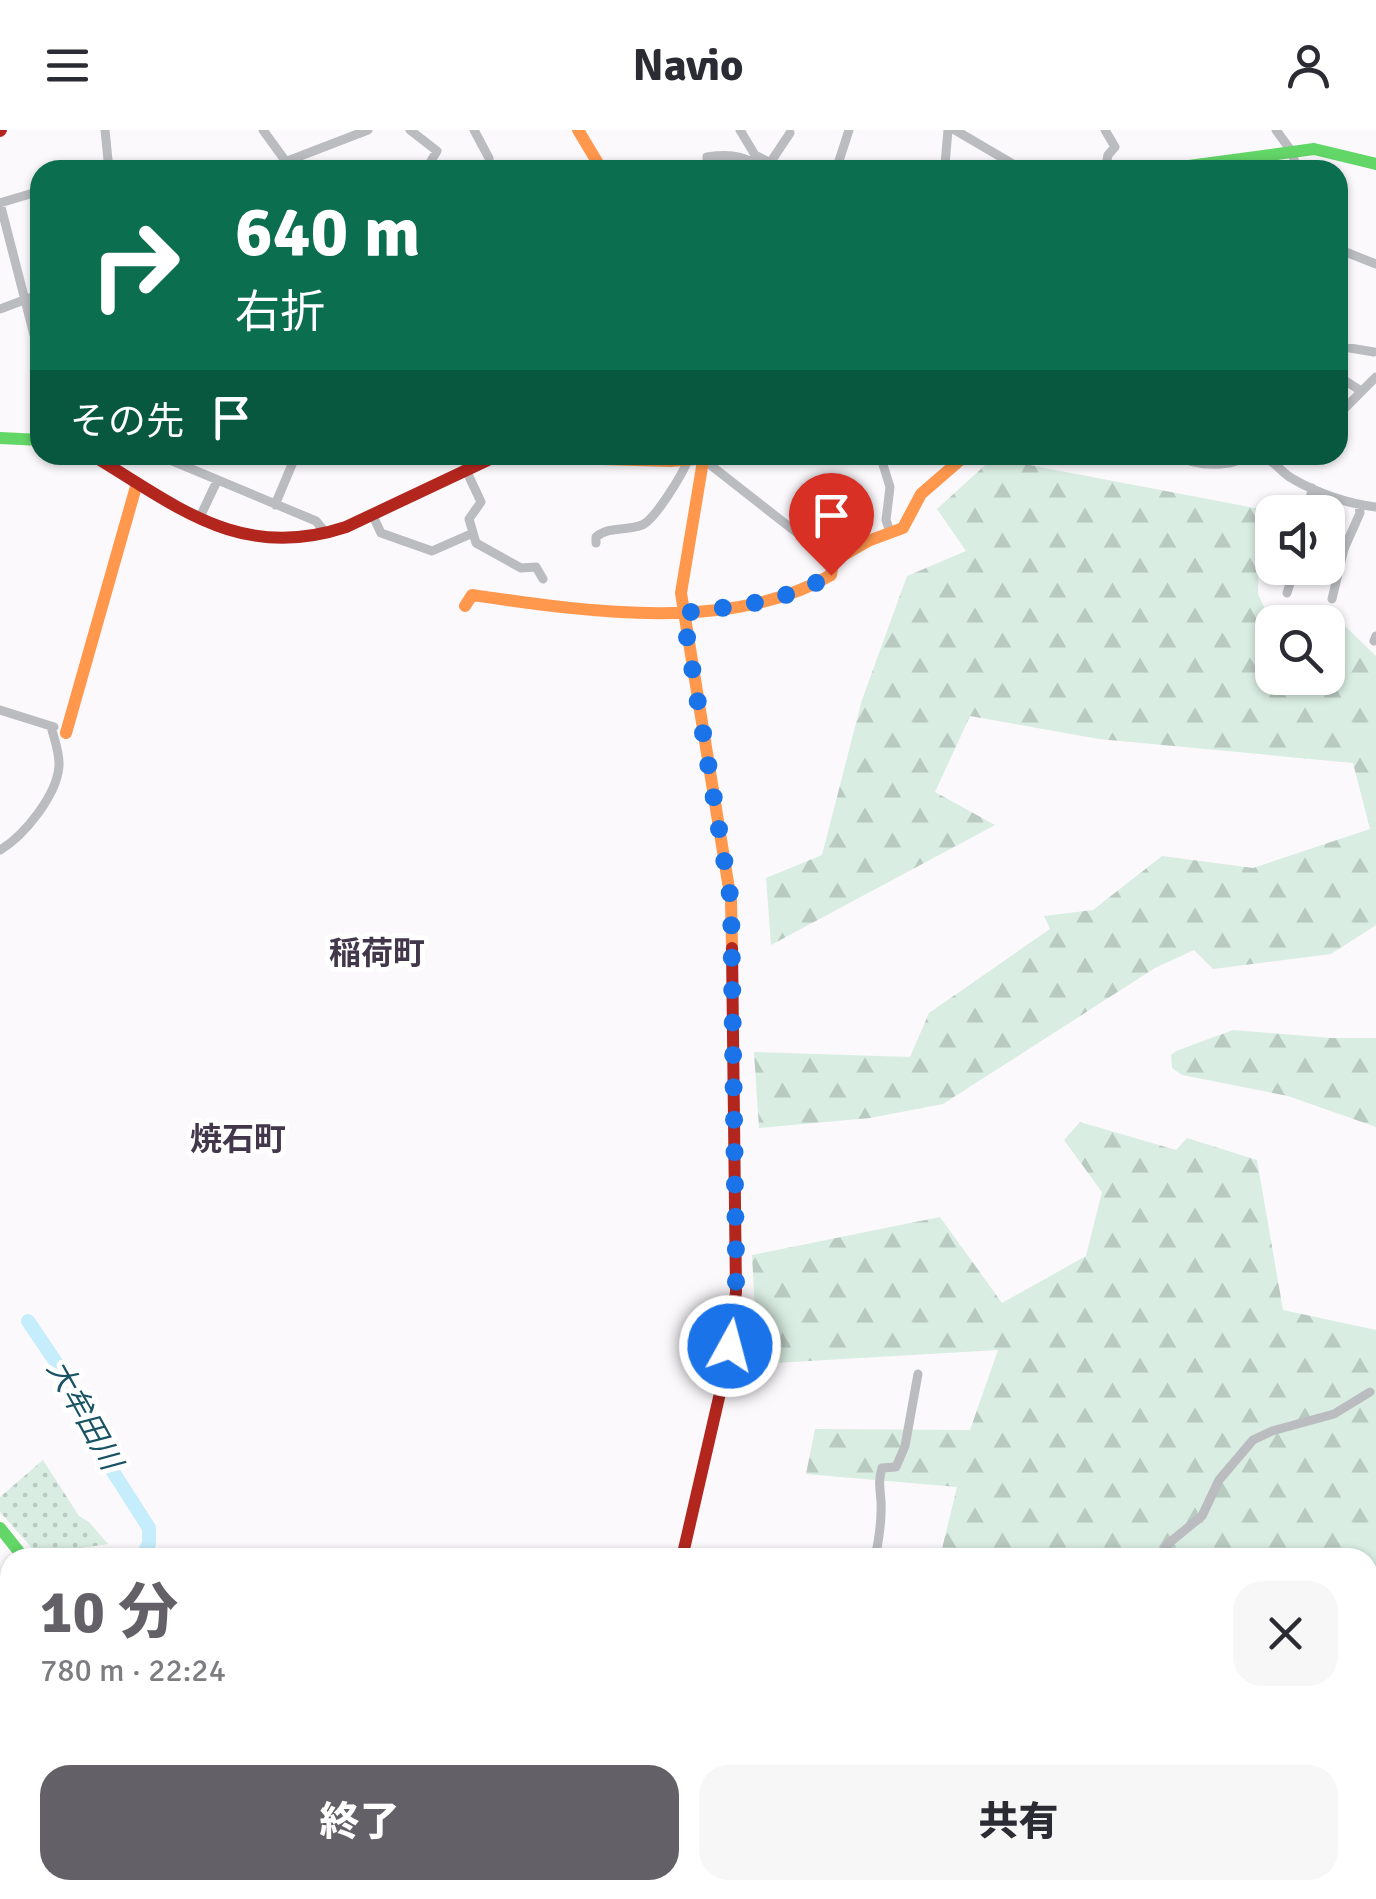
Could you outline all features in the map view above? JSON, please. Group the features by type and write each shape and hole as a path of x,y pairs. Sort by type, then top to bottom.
{"street":[{"path":"105,130 107,160"},
{"path":"263,130 284,160 368,130"},
{"path":"410,130 437,151 432,160"},
{"path":"474,130 490,160"},
{"path":"578,130 596,160"},
{"path":"839,160 849,130"},
{"path":"946,160 951,130 1005,160"},
{"path":"1105,130 1114,147 1107,160"},
{"path":"1276,130 1294,160"},
{"path":"743,132 762,160"},
{"path":"773,160 790,132"},
{"path":"1251,160 1328,150 1376,164"},
{"path":"707,160 740,154 754,160"},
{"path":"30,194 0,203 30,317"},
{"path":"1348,253 1376,264"},
{"path":"0,309 30,298"},
{"path":"1348,348 1375,354"},
{"path":"1348,405 1376,377"},
{"path":"1348,382 1362,391"},
{"path":"0,438 30,440"},
{"path":"110,465 198,519 264,536 288,538 326,534 462,465"},
{"path":"181,465 316,521 326,534"},
{"path":"275,505 292,465"},
{"path":"469,465 481,502 469,519 476,544 521,568 536,567 543,579"},
{"path":"596,542 600,533 649,521 686,465"},
{"path":"684,1548 734,1324 736,1258 731,901 683,613 682,576 703,465"},
{"path":"714,465 833,562"},
{"path":"883,465 890,487 886,520 890,532"},
{"path":"833,562 903,528 911,504 954,465"},
{"path":"1274,465 1289,478 1312,488 1376,507"},
{"path":"198,519 217,481"},
{"path":"0,710 66,733 136,483"},
{"path":"1311,495 1312,488"},
{"path":"1332,599 1344,549 1360,513 1359,505"},
{"path":"372,514 381,533 432,551 472,533"},
{"path":"465,606 472,595 592,610 683,613 800,593 831,575 833,562"},
{"path":"1286,593 1289,585"},
{"path":"0,850 17,837 48,798 57,777 59,758 51,726"},
{"path":"877,1548 881,1500 878,1481 882,1468 896,1467 905,1446 918,1374"},
{"path":"1166,1548 1202,1516 1220,1480 1253,1440 1334,1414 1370,1392"},
{"path":"0,1528 16,1548"}],"green space":[{"path":"985,465 1030,465 1255,508 1255,585 1263,605 1255,605 1255,695 1345,695 1345,626 1376,656 1376,925 1331,954 1213,969 1194,950 1155,968 943,1104 870,1118 759,1128 754,1052 910,1057 929,1013 1050,929 1044,916 1093,910 1162,856 1253,868 1370,829 1353,763 1099,739 970,716 935,792 995,825 771,945 766,878 822,855 862,700 907,576 966,551 937,509"},
{"path":"1233,1030 1376,1038 1376,1127 1288,1096 1182,1075 1172,1068 1171,1055 1176,1051"},
{"path":"1080,1122 1176,1150 1187,1138 1257,1160 1283,1310 1376,1330 1376,1548 942,1548 957,1487 806,1474 815,1429 970,1430 998,1350 758,1364 752,1255 940,1217 1002,1303 1086,1256 1102,1192 1064,1140"},
{"path":"43,1460 79,1516 108,1544 32,1548 0,1512 0,1497"}],"waterway":[{"name":"大牟田川","path":"28,1321 76,1392 82,1423 149,1528 147,1548"}],"traffic: fast":[{"path":"1233,160 1314,149 1376,164"},
{"path":"0,438 30,440"},
{"path":"0,1528 16,1548"}],"traffic: slow":[{"path":"578,130 596,160"},
{"path":"702,465 681,593 731,901 732,948"},
{"path":"465,606 472,595 561,607 655,613 748,605 791,593 831,575 833,561 868,541 903,528 921,494 954,465"},
{"path":"66,733 137,483"}],"traffic: jam":[{"path":"108,465 211,523 274,538 308,536 346,527 477,465"},
{"path":"684,1548 726,1367 736,1292 732,948"}],"district":[{"name":"稲荷町","path":"377,953"},
{"name":"焼石町","path":"238,1139"}],"route":[{"path":"730,1346 736,1308 731,901 683,613 774,600 800,593 831,575"}]}
